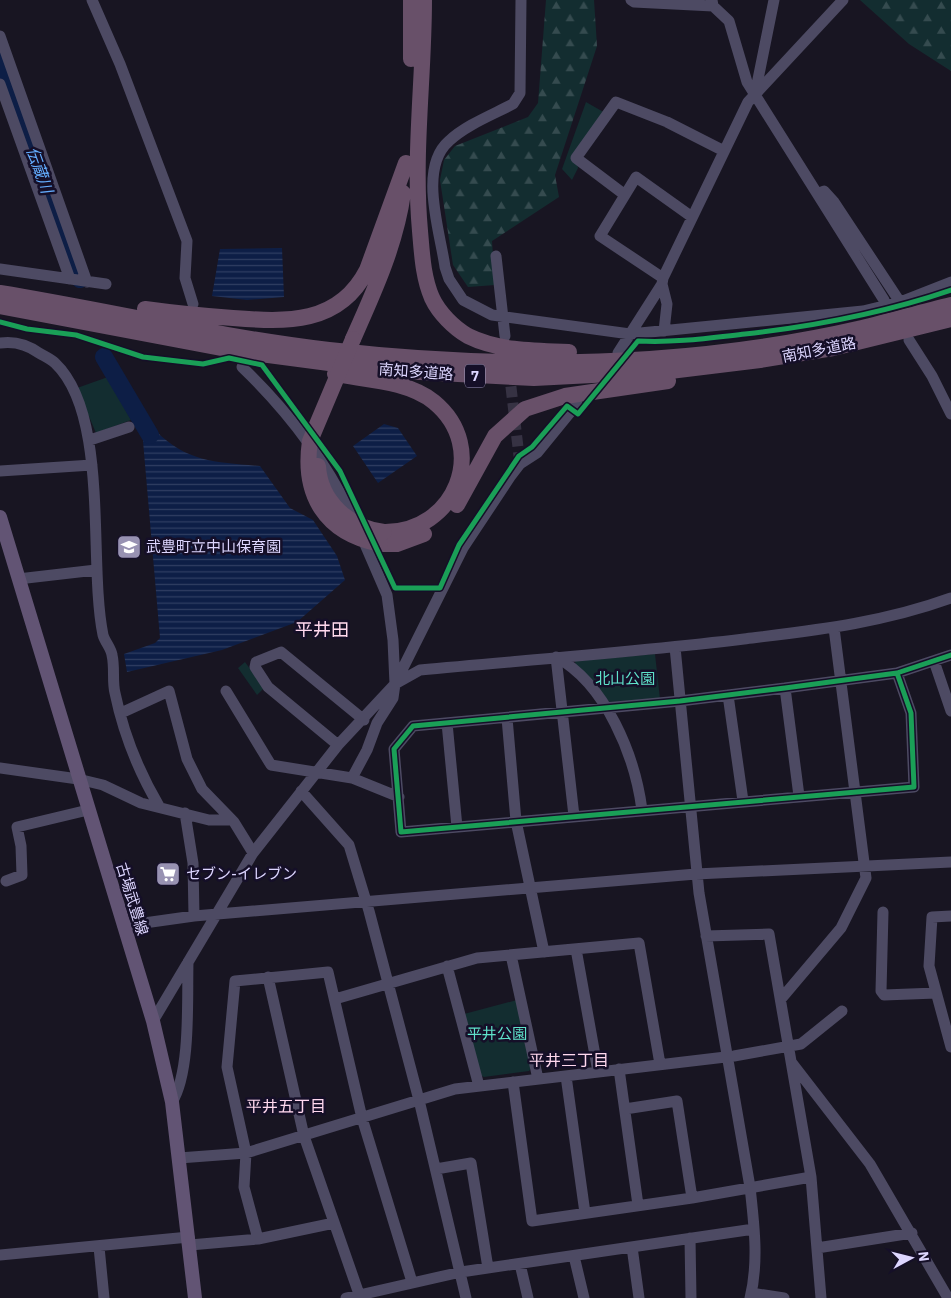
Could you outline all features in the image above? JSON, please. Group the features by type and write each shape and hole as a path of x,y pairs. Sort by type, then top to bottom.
{"highway":[{"path":"411,0 406,163 398,224 358,341 324,432 318,456 318,472 324,491 334,506 354,524 382,538 396,544 412,540 425,533 450,514 460,501 495,436 525,409 565,396 678,380 760,360"},
{"path":"424,0 416,189 426,281 433,300 448,320 468,336 495,345 552,352 604,353 725,344 748,347"},
{"path":"28,298 274,321 315,316 346,299 363,279 375,254 393,195 406,163"},
{"path":"358,341 395,261 416,189"},
{"name":"南知多道路","path":"0,294 231,335 326,349 447,361 584,362 672,356 748,347 861,328 951,305"},
{"name":"南知多道路","path":"0,306 237,350 382,370 534,378 627,374 760,360 833,348 951,319"},
{"path":"130,331 168,344 395,385 420,394 435,404 446,415 458,438 461,461 457,485 439,512 425,522 382,538"}],"main road":[{"name":"古場武豊線","path":"0,517 4,544 18,579 153,1021 172,1102 195,1298"}],"street":[{"path":"92,0 120,64 187,241 185,278 193,304"},
{"path":"521,0 520,92 517,98 513,104 455,136 444,146 433,169 432,185 449,278 464,300 485,312 503,316 630,334 829,316 863,311 900,302 951,282"},
{"path":"631,0 634,2 712,3 729,20 747,82 884,300"},
{"path":"755,94 774,0"},
{"path":"618,352 662,281 748,102 796,48 843,0"},
{"path":"0,36 86,282"},
{"path":"0,72 11,68"},
{"path":"0,84 70,279"},
{"path":"626,195 576,158 616,102 667,122 724,151"},
{"path":"664,332 667,304 662,281 600,236 636,177 692,218"},
{"path":"818,193 824,191 834,202 900,302"},
{"path":"496,256 505,336"},
{"path":"0,269 106,284"},
{"path":"909,340 932,376 951,414"},
{"path":"0,343 7,342 29,346 55,362 67,378 82,412 90,440 96,570 103,637 112,654 115,692 121,713 145,782 159,806"},
{"path":"242,367 277,402 328,472 348,507 387,595 393,640 395,684 393,698 376,723 367,750 352,778"},
{"path":"153,1021 253,853 338,745 364,720 395,684 463,548 520,460 537,453 577,404"},
{"path":"90,440 129,427"},
{"path":"0,471 92,464"},
{"path":"18,579 96,570"},
{"path":"395,684 420,670 674,647 834,628 889,618 951,598"},
{"path":"781,999 840,928 866,878 834,628"},
{"path":"674,647 696,874 750,1187 755,1264 751,1295 784,1298"},
{"path":"338,745 268,686 255,667 256,662 281,652 364,720"},
{"path":"897,672 910,713 914,787 401,832 394,749 413,726 728,696 897,672 951,655"},
{"path":"556,657 588,683 606,708 626,748 638,782 642,810"},
{"path":"556,657 574,816"},
{"path":"934,661 951,711"},
{"path":"785,688 799,796"},
{"path":"121,713 169,691 187,759 202,789 230,820 253,853"},
{"path":"226,691 271,765 352,778 398,797"},
{"path":"728,696 743,801"},
{"path":"507,718 516,821 544,952"},
{"path":"447,723 457,827"},
{"path":"0,768 78,779 103,785 140,803 159,806 209,820 230,820"},
{"path":"301,791 349,845 367,902 419,1100 466,1298"},
{"path":"6,881 22,875 17,827 88,810"},
{"path":"185,813 193,863 194,916"},
{"path":"123,926 216,914 696,874 951,862"},
{"path":"883,912 881,991 884,995 936,993"},
{"path":"951,916 932,917 929,966 951,1047"},
{"path":"706,936 769,934 811,1177 821,1298"},
{"path":"335,999 477,958 639,943 660,1064"},
{"path":"576,949 598,1072"},
{"path":"511,955 538,1080"},
{"path":"172,1102 181,1083 187,1022 188,961"},
{"path":"447,966 479,1086"},
{"path":"258,1239 244,1187 246,1153 227,1066 235,981 328,972 362,1118 412,1282"},
{"path":"268,977 304,1136 359,1294"},
{"path":"179,1158 246,1153 455,1089 727,1056 788,1046 807,1041 842,1011"},
{"path":"791,1062 855,1142 912,1233 948,1298"},
{"path":"619,1069 638,1205"},
{"path":"566,1076 585,1213"},
{"path":"513,1082 532,1221 692,1198 811,1177"},
{"path":"625,1109 677,1101 692,1198"},
{"path":"436,1169 471,1163 488,1268"},
{"path":"0,1255 189,1241 258,1239 334,1223"},
{"path":"346,1298 461,1272 754,1229"},
{"path":"817,1248 912,1233"},
{"path":"690,1238 691,1298"},
{"path":"99,1247 104,1298"},
{"path":"632,1247 639,1298"},
{"path":"574,1256 584,1298"},
{"path":"520,1264 528,1298"}],"green space":[{"path":"546,0 594,0 597,46 555,175 559,197 492,241 495,285 468,287 453,265 440,180 444,160 455,146 528,117 538,103"},
{"path":"860,0 951,0 951,71 909,44"},
{"path":"586,102 607,114 576,158 578,168 572,180 562,169"},
{"path":"108,377 131,420 96,433 77,388"},
{"name":"北山公園","path":"655,654 660,699 610,703 576,669 575,661"},
{"path":"245,662 264,688 257,695 238,668"},
{"name":"平井公園","path":"517,1000 531,1068 529,1071 484,1077 480,1075 464,1014"}],"water":[{"path":"282,248 284,297 247,300 212,296 220,249"},
{"path":"384,424 398,428 417,456 378,483 353,446"},
{"path":"155,430 167,441 191,455 216,462 260,466 290,508 313,520 337,556 345,580 297,622 222,650 127,672 124,654 155,643 160,638 143,441"}],"waterway":[{"name":"伝蔵川","path":"0,61 80,279"},
{"name":"伝蔵川","path":"104,357 150,435"}],"tunnel":[{"path":"509,370 519,456"}],"cycle path":[{"path":"0,322 27,329 76,335 143,357 203,364 229,358 262,365 340,471 395,588 440,588 459,545 519,456 532,447 567,406 578,414 638,341 692,340 797,327 875,312 951,290"},
{"path":"897,673 911,713 914,787 401,832 394,749 413,726 680,701 785,688 897,673 951,655"}],"place":[{"name":"武豊町立中山保育園","path":"129,547"},
{"name":"セブン-イレブン","path":"168,874"}],"district":[{"name":"平井田","path":"322,630"},
{"name":"平井三丁目","path":"569,1060"},
{"name":"平井五丁目","path":"286,1106"}]}
